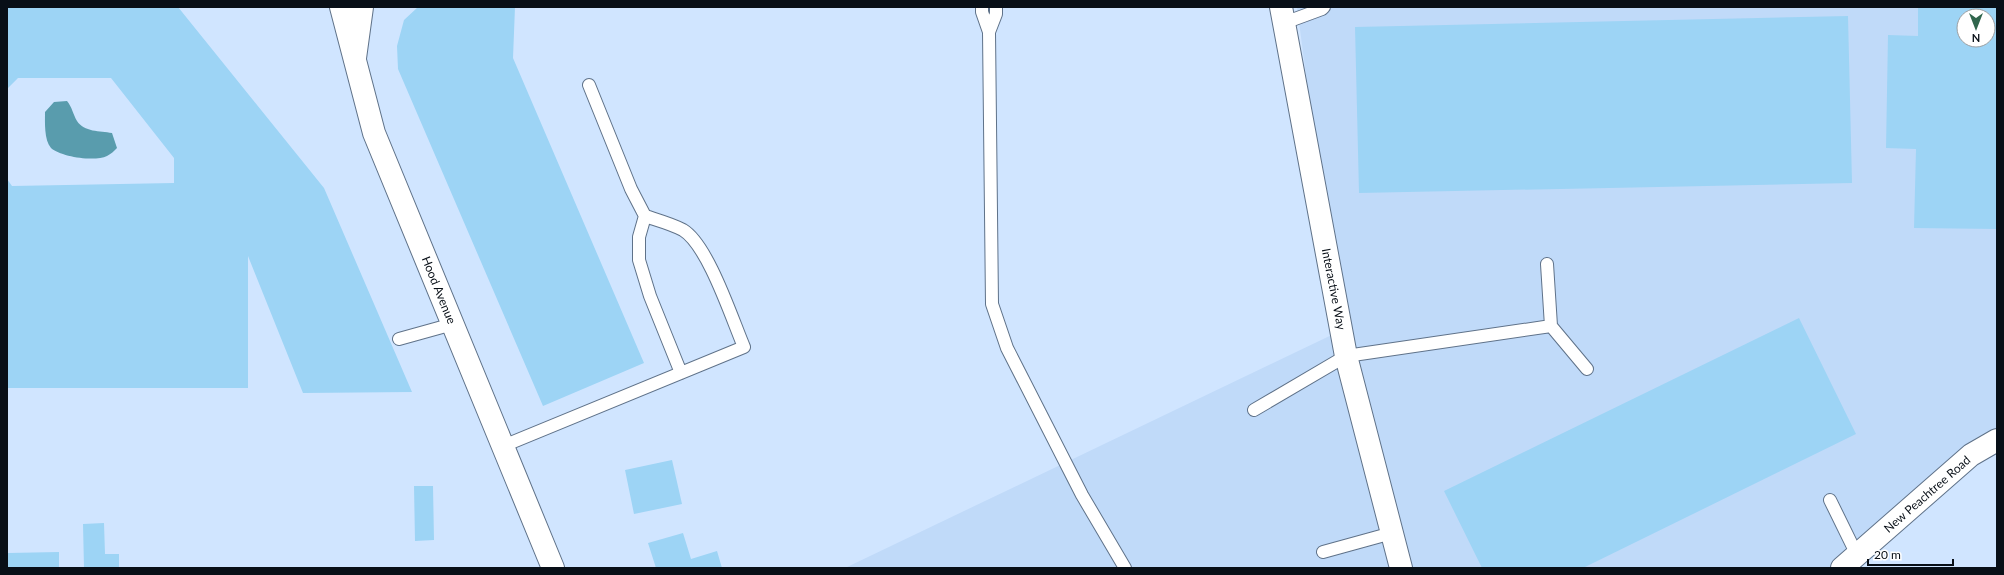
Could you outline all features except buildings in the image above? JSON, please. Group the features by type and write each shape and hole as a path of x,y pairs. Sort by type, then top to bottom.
{"street":[{"name":"Hood Avenue","path":"341,7 374,133 553,568"},
{"path":"355,58 362,7"},
{"name":"Interactive Way","path":"1282,15 1346,356 1401,568"},
{"name":"New Peachtree Road","path":"1849,562 1970,455 1997,440"}],"lane":[{"path":"982,7 982,12 989,32 992,304 1007,348 1082,494 1125,568"},
{"path":"989,32 996,14 996,7"},
{"path":"1282,15 1322,9 1324,7"},
{"path":"503,446 744,347 716,278 703,253 684,230 645,216 631,189 589,85"},
{"path":"645,216 639,237 639,260 650,296 681,373"},
{"path":"1547,264 1551,326 1587,369"},
{"path":"399,339 453,324"},
{"path":"1254,410 1346,356 1551,326"},
{"path":"1830,500 1849,562"},
{"path":"1324,552 1392,533"}],"shaded area":[{"path":"1297,7 1997,7 1997,439 1836,568 845,568 1340,331"},
{"path":"67,101 80,125 88,129 112,133 117,148 107,156 95,159 78,158 62,154 51,148 46,136 45,112 54,102"}]}
